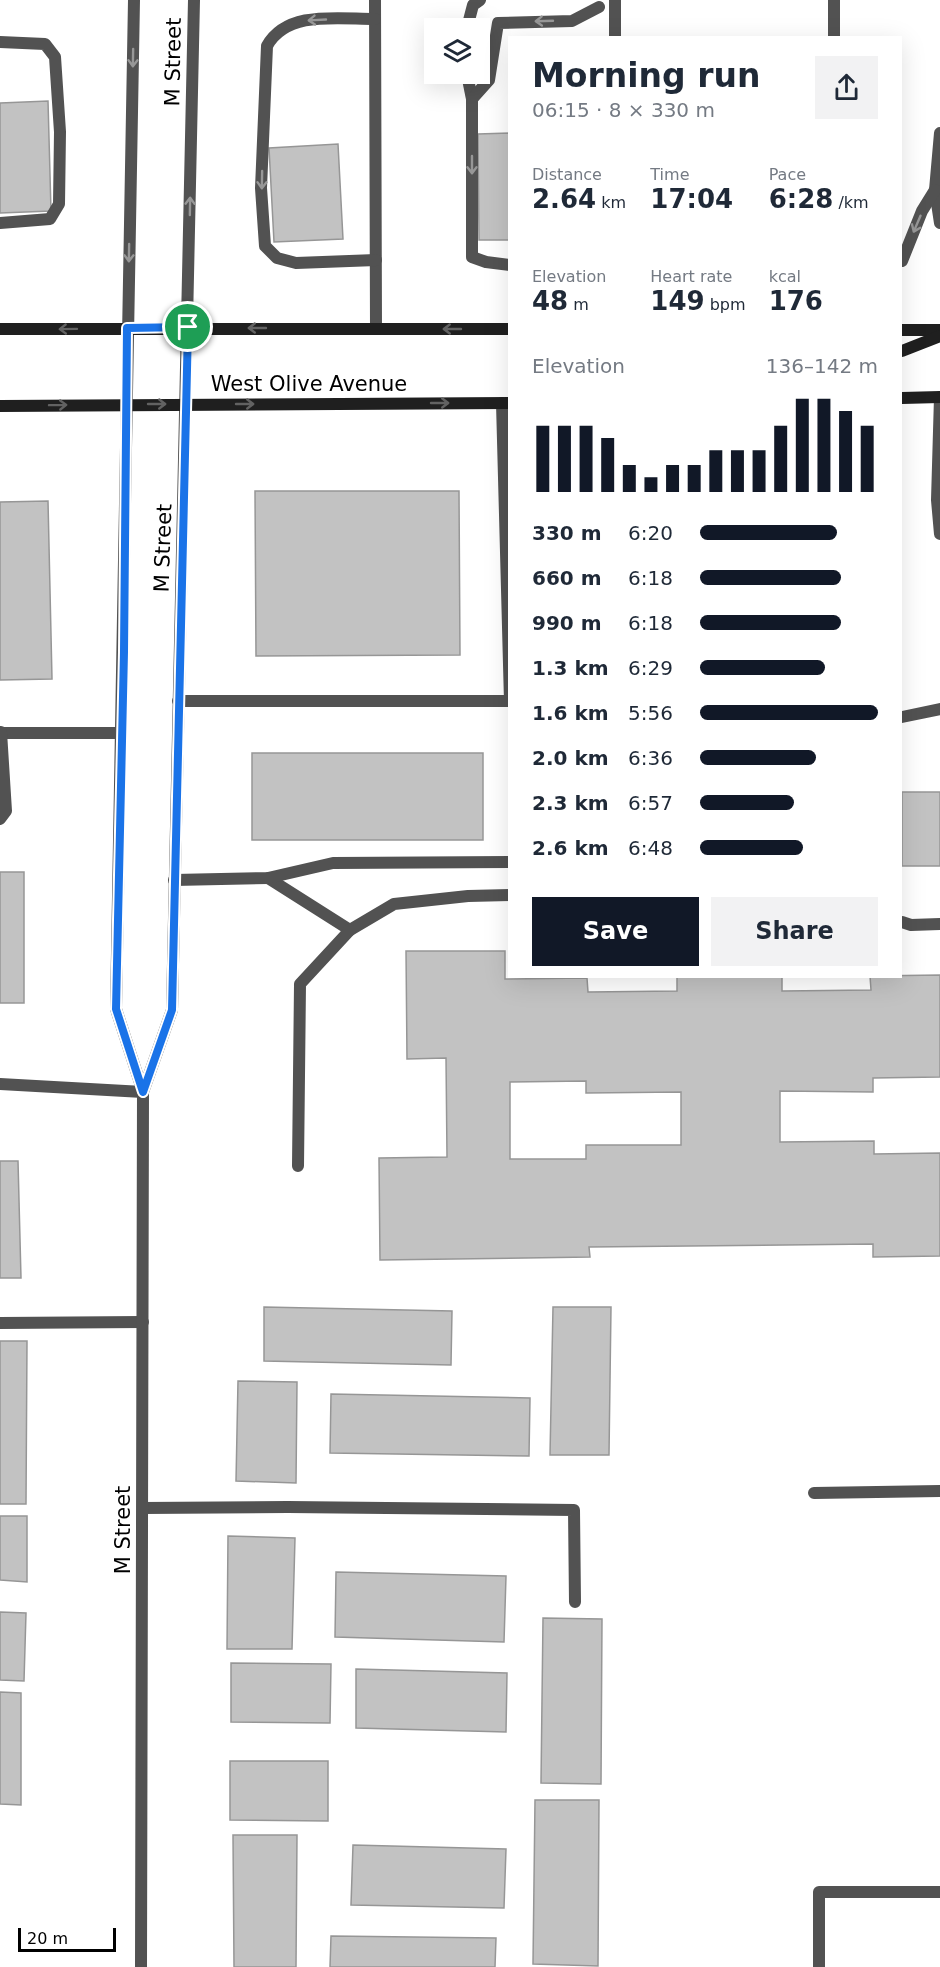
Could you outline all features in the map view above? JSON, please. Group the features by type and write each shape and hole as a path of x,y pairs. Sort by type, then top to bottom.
{"main road":[{"path":"0,329 188,327 508,329"},
{"path":"902,330 940,330"},
{"path":"902,351 940,336"},
{"path":"902,398 940,397"},
{"name":"West Olive Avenue","path":"0,406 506,403"}],"street":[{"name":"M Street","path":"134,0 116,1009 143,1092 141,1967"},
{"name":"M Street","path":"143,1092 172,1010 194,0"},
{"path":"375,0 376,328"},
{"path":"470,18 473,5 480,0"},
{"path":"834,0 834,36"},
{"path":"472,99 489,80 498,23 572,21 593,3 615,3 615,36"},
{"path":"375,19 313,20 288,24 274,33 267,46 261,188 265,246 277,258 296,263 376,260"},
{"path":"0,42 45,44 55,57 60,132 59,204 50,219 0,223"},
{"path":"469,84 472,99 472,257 508,266"},
{"path":"940,133 935,190 940,224"},
{"path":"902,261 922,211 935,190"},
{"path":"940,397 937,500 940,534"},
{"path":"506,403 508,552"},
{"path":"178,701 508,701"},
{"path":"902,717 940,709"},
{"path":"0,819 6,810 1,732 122,733"},
{"path":"174,880 268,878 333,863 508,862"},
{"path":"268,878 350,930"},
{"path":"298,1166 300,984 350,930 394,904 468,896 508,895"},
{"path":"902,922 911,925 940,924"},
{"path":"0,1084 143,1092"},
{"path":"0,1323 143,1322"},
{"path":"814,1493 940,1491"},
{"path":"143,1508 574,1510 575,1602"},
{"path":"819,1967 819,1892 940,1892"}],"building":[{"path":"48,101 51,211 0,213 0,103"},
{"path":"508,133 508,240 479,240 478,134"},
{"path":"338,144 343,239 274,242 269,148"},
{"path":"255,491 459,491 460,655 256,656"},
{"path":"48,501 52,679 0,680 0,502"},
{"path":"252,753 483,753 483,840 252,840"},
{"path":"902,792 940,792 940,866 902,866"},
{"path":"0,872 24,872 24,1003 0,1003"},
{"path":"406,951 505,951 505,979 587,978 588,992 677,991 677,978 782,978 782,991 871,990 870,978 940,975 940,1077 873,1078 873,1092 780,1091 780,1142 874,1141 874,1154 940,1153 940,1256 873,1257 873,1244 589,1247 590,1257 380,1260 379,1158 447,1157 446,1058 407,1059","holes":["586,1081 586,1093 681,1092 681,1145 586,1145 586,1159 510,1159 510,1082"]},
{"path":"0,1161 18,1161 21,1278 0,1278"},
{"path":"264,1307 452,1311 451,1365 264,1361"},
{"path":"553,1307 611,1307 609,1455 550,1455"},
{"path":"0,1341 27,1341 26,1504 0,1504"},
{"path":"238,1381 297,1382 296,1483 236,1481"},
{"path":"331,1394 530,1398 529,1456 330,1453"},
{"path":"0,1516 27,1516 27,1582 0,1580"},
{"path":"228,1536 295,1538 292,1649 227,1649"},
{"path":"336,1572 506,1576 504,1642 335,1637"},
{"path":"0,1612 26,1613 24,1681 0,1680"},
{"path":"543,1618 602,1619 601,1784 541,1783"},
{"path":"231,1663 331,1664 330,1723 231,1722"},
{"path":"356,1669 507,1673 506,1732 356,1728"},
{"path":"0,1692 21,1693 21,1805 0,1804"},
{"path":"230,1761 328,1761 328,1821 230,1820"},
{"path":"535,1800 599,1800 598,1966 533,1964"},
{"path":"233,1835 297,1835 296,1967 234,1967"},
{"path":"353,1845 506,1849 504,1908 351,1905"},
{"path":"331,1936 496,1938 495,1967 330,1967"}],"route":[{"path":"188,327 172,1010 143,1092 116,1009 124,652 127,328 188,327"}]}
